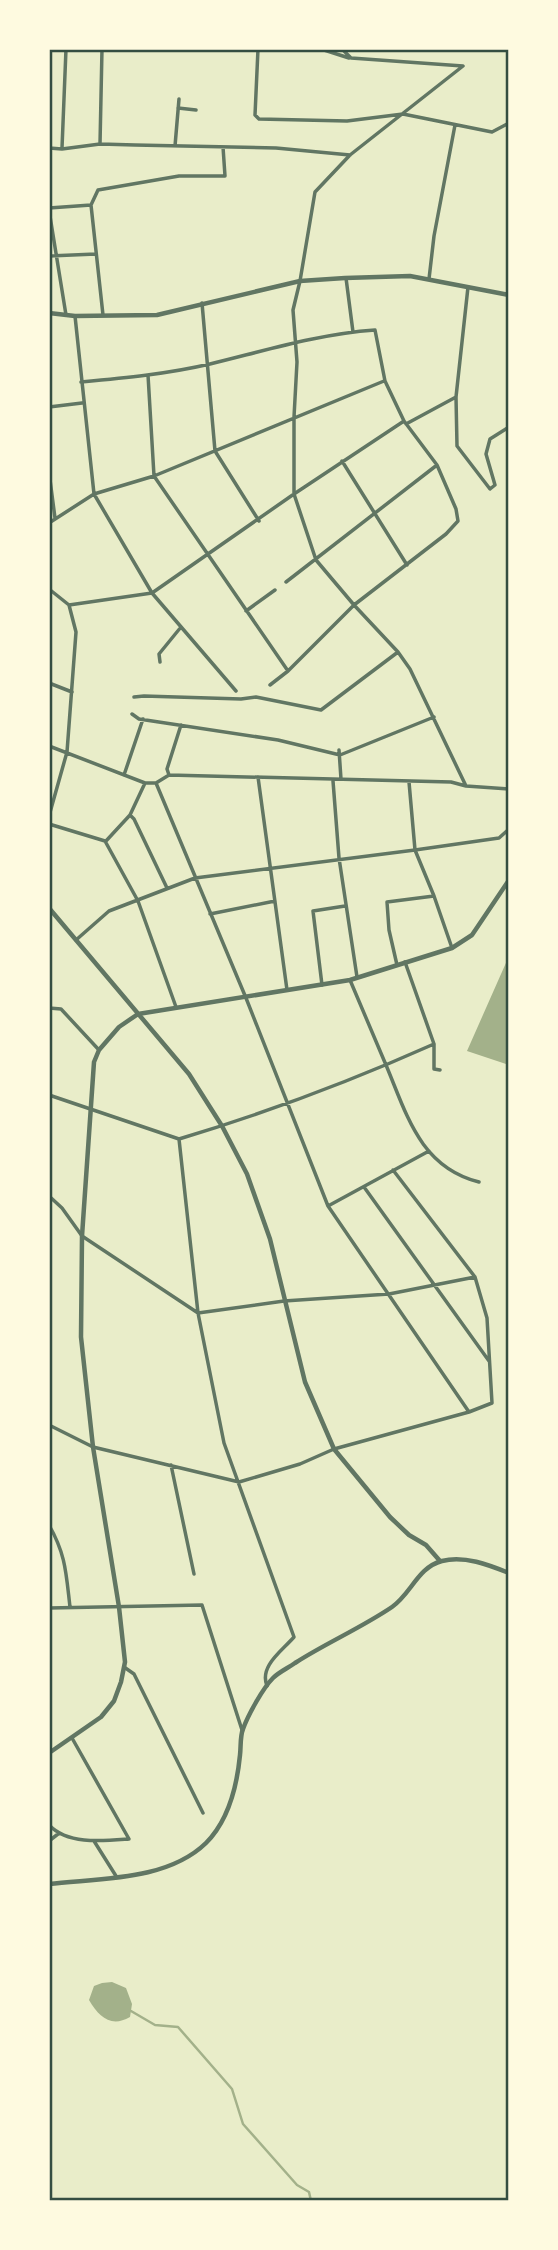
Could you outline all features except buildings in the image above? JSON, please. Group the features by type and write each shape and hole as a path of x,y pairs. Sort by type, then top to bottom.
{"street":[{"path":"62,149 66,49"},
{"path":"100,144 102,49"},
{"path":"258,49 255,115 259,119 347,121 403,114 492,132 509,123"},
{"path":"321,49 351,58 464,66 351,155 315,192 293,310 297,362 294,417 295,494 316,559 410,669 466,786"},
{"path":"342,49 351,58"},
{"path":"175,146 179,99"},
{"path":"178,108 196,110"},
{"path":"429,279 434,236 456,125"},
{"path":"49,148 100,144 276,148 351,155"},
{"path":"103,315 92,205 97,190 179,176 225,176 223,147"},
{"path":"66,315 49,209 92,205"},
{"path":"49,256 96,254"},
{"path":"49,313 75,316 157,315 300,281 346,278 410,276 509,295"},
{"path":"346,278 353,332"},
{"path":"468,287 456,397 457,446 490,489 495,485 486,454 490,439 509,427"},
{"path":"202,303 215,452 259,521"},
{"path":"75,316 82,403 94,494 152,593 236,691"},
{"path":"80,382 148,375 207,364 295,342 375,330 385,381 405,423 437,465 456,509 458,521 446,534 354,605 288,671 270,685"},
{"path":"148,375 154,476 288,671"},
{"path":"49,523 94,494 154,476 385,381"},
{"path":"69,605 152,593 342,461 405,423 456,397"},
{"path":"49,407 82,403"},
{"path":"342,461 407,565"},
{"path":"286,582 437,465"},
{"path":"49,472 55,519"},
{"path":"49,589 69,605 76,632 67,752 49,816"},
{"path":"246,611 275,590"},
{"path":"160,662 159,654 181,627"},
{"path":"134,697 256,697 321,710 398,652"},
{"path":"49,683 72,692"},
{"path":"132,714 143,719 340,752 434,718"},
{"path":"124,775 143,719"},
{"path":"169,775 167,769 181,725"},
{"path":"49,746 145,783 156,783 169,775 451,782 466,786 509,789"},
{"path":"340,752 341,779"},
{"path":"258,777 288,991"},
{"path":"332,781 345,906 357,977"},
{"path":"409,782 415,850 452,948"},
{"path":"105,841 130,816 145,783"},
{"path":"156,783 246,998 328,1206 469,1412"},
{"path":"130,816 134,819 167,888"},
{"path":"49,824 105,841 138,901 176,1007"},
{"path":"76,940 109,911 195,877 499,838 509,829"},
{"path":"49,1753 101,1717 114,1701 124,1667 119,1607 93,1447 81,1337 82,1236 90,1108 94,1062 99,1049 119,1027 138,1014 350,980 452,948 472,934 509,880"},
{"path":"397,965 389,930 387,902 434,896"},
{"path":"210,914 275,901"},
{"path":"322,985 313,911 345,906"},
{"path":"49,908 188,1074 222,1126 247,1174 270,1239 305,1382 334,1449 390,1517 409,1535 426,1545 440,1561"},
{"path":"405,962 434,1044 434,1069 440,1070"},
{"path":"350,980 412,1130 452,1173 479,1182"},
{"path":"49,1008 61,1009 99,1049"},
{"path":"49,1095 179,1139 286,1104 386,1066 434,1044"},
{"path":"179,1139 198,1313 224,1443 294,1637 266,1668 264,1678 267,1686"},
{"path":"328,1206 429,1151"},
{"path":"49,1425 93,1447 239,1482 300,1464 334,1449 469,1412 492,1403 487,1318 475,1277 393,1170"},
{"path":"364,1187 489,1361"},
{"path":"49,1196 62,1208 82,1236 198,1313 284,1301 389,1294 475,1277"},
{"path":"171,1465 194,1574"},
{"path":"49,1525 61,1546 65,1561 70,1608"},
{"path":"242,1730 274,1677 318,1648 394,1606 422,1572 440,1561 453,1559 475,1562 509,1573"},
{"path":"49,1608 202,1605 242,1730 237,1779 231,1802 218,1828 206,1843 168,1867 49,1884"},
{"path":"124,1667 134,1674 203,1813"},
{"path":"49,1825 58,1834 94,1841 129,1839 72,1738"},
{"path":"49,1841 58,1834"},
{"path":"94,1841 116,1876"}],"shaded area":[{"path":"509,956 509,1065 467,1051"},
{"path":"112,1982 126,1988 132,2004 130,2017 123,2020 106,2019 89,2000 94,1986"}],"waterway":[{"path":"131,2011 155,2025 178,2027 232,2089 243,2124 297,2185 309,2192 311,2201"}]}
